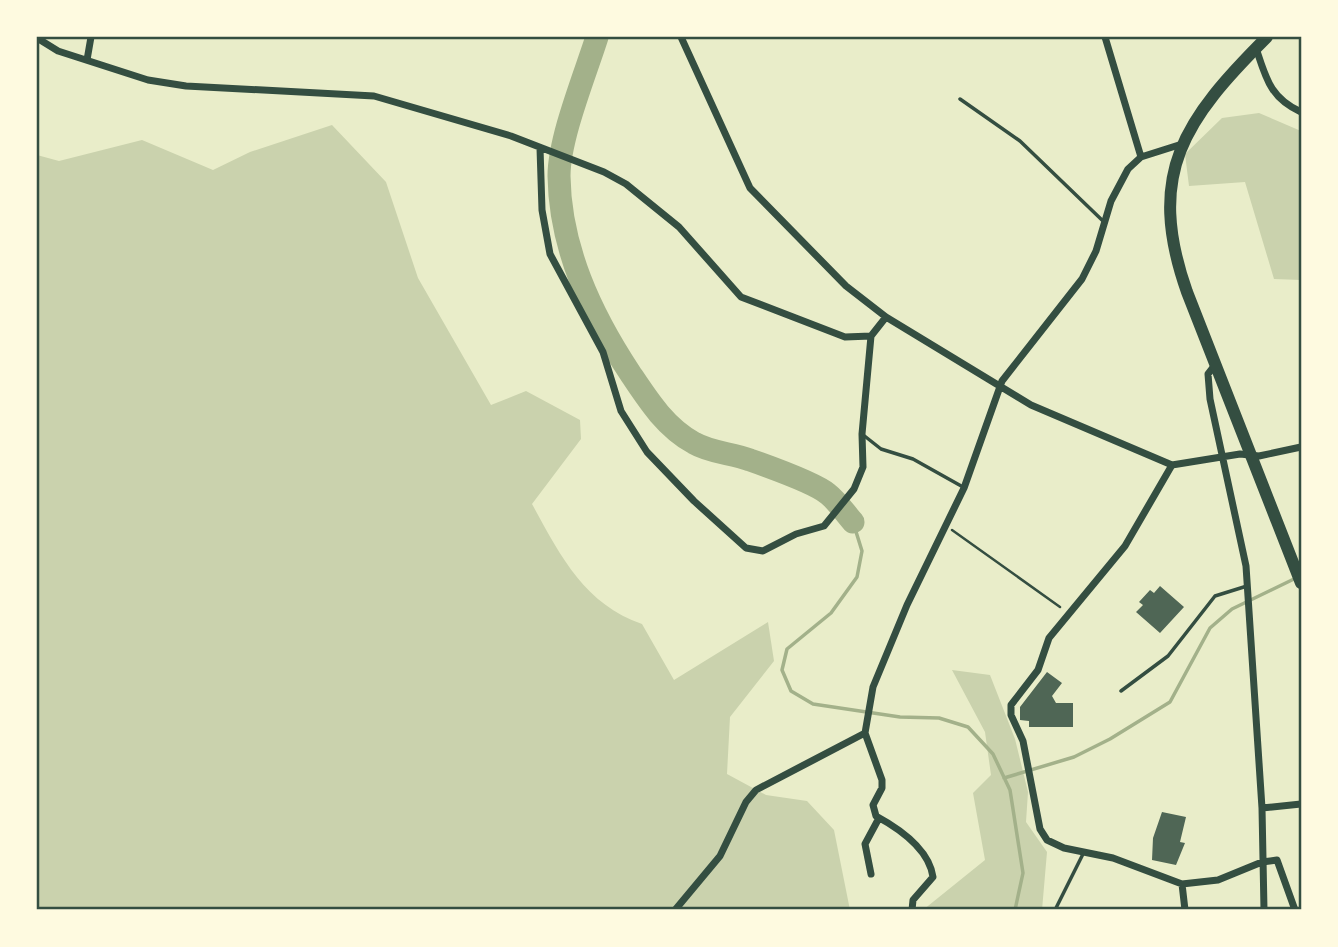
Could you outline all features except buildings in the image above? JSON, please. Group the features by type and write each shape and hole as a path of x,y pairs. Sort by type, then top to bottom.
{"main road":[{"path":"1267,37 1206,103 1182,144 1171,190 1171,230 1179,268 1299,578"}],"street":[{"path":"87,60 90,37"},
{"path":"681,37 737,165 750,188 846,286 886,317 1031,405 1172,465 1222,456 1259,456 1301,447"},
{"path":"1105,37 1141,157"},
{"path":"37,38 58,51 167,84 374,96 511,136 584,164 626,184 679,227 741,297 845,337 871,336"},
{"path":"1256,48 1269,88 1286,104 1301,112"},
{"path":"912,910 913,900 933,877 930,862 910,843 904,832 879,818 873,805 882,788 882,780 865,733 871,700 907,605 964,488 1000,388 1082,279 1111,201 1128,169 1141,157 1182,144"},
{"path":"544,150 542,210 550,254 599,344 621,411 647,452 735,540 755,552 824,526 854,489 863,467 862,434 871,336 886,317"},
{"path":"1215,364 1209,374 1209,384 1243,548 1247,586 1262,808 1264,910"},
{"path":"1172,465 1125,546 1049,638 1038,670 1012,705 1011,715 1023,741 1040,829 1047,841 1113,858 1182,884 1219,880 1277,860 1296,910"},
{"path":"675,910 720,856 746,802 756,790 865,733"},
{"path":"1262,808 1301,804"},
{"path":"872,874 865,844 879,818"},
{"path":"1182,884 1185,910"}],"lane":[{"path":"960,99 1020,141 1104,222"},
{"path":"862,434 881,449 913,459 964,488"},
{"path":"1121,691 1168,656 1214,596 1247,586"},
{"path":"1055,910 1084,852"}],"path":[{"path":"945,526 1069,614"}],"green space":[{"path":"1259,113 1301,131 1301,280 1274,279 1245,182 1189,186 1185,154 1222,118"},
{"path":"332,125 386,182 418,278 491,405 526,391 580,420 581,439 532,504 564,559 589,591 604,604 642,624 674,680 768,622 774,661 730,717 727,774 766,795 807,801 834,830 850,910 37,910 37,155 59,161 142,140 213,170 250,152"},
{"path":"952,670 990,675 1015,739 1028,792 1026,822 1047,852 1042,910 923,910 985,860 973,793 991,775 985,732"}],"waterway":[{"path":"597,37 568,125 559,176 565,229 572,254 580,279 603,327 651,403 684,437 707,449 750,460 813,485 831,497 853,522"},
{"path":"853,522 862,551 857,577 831,613 787,649 782,670 791,691 813,704 900,717 939,718 968,727 993,754 1010,790 1023,873 1015,910"},
{"path":"1004,778 1074,757 1110,739 1170,702 1210,628 1232,609 1296,578"}]}
